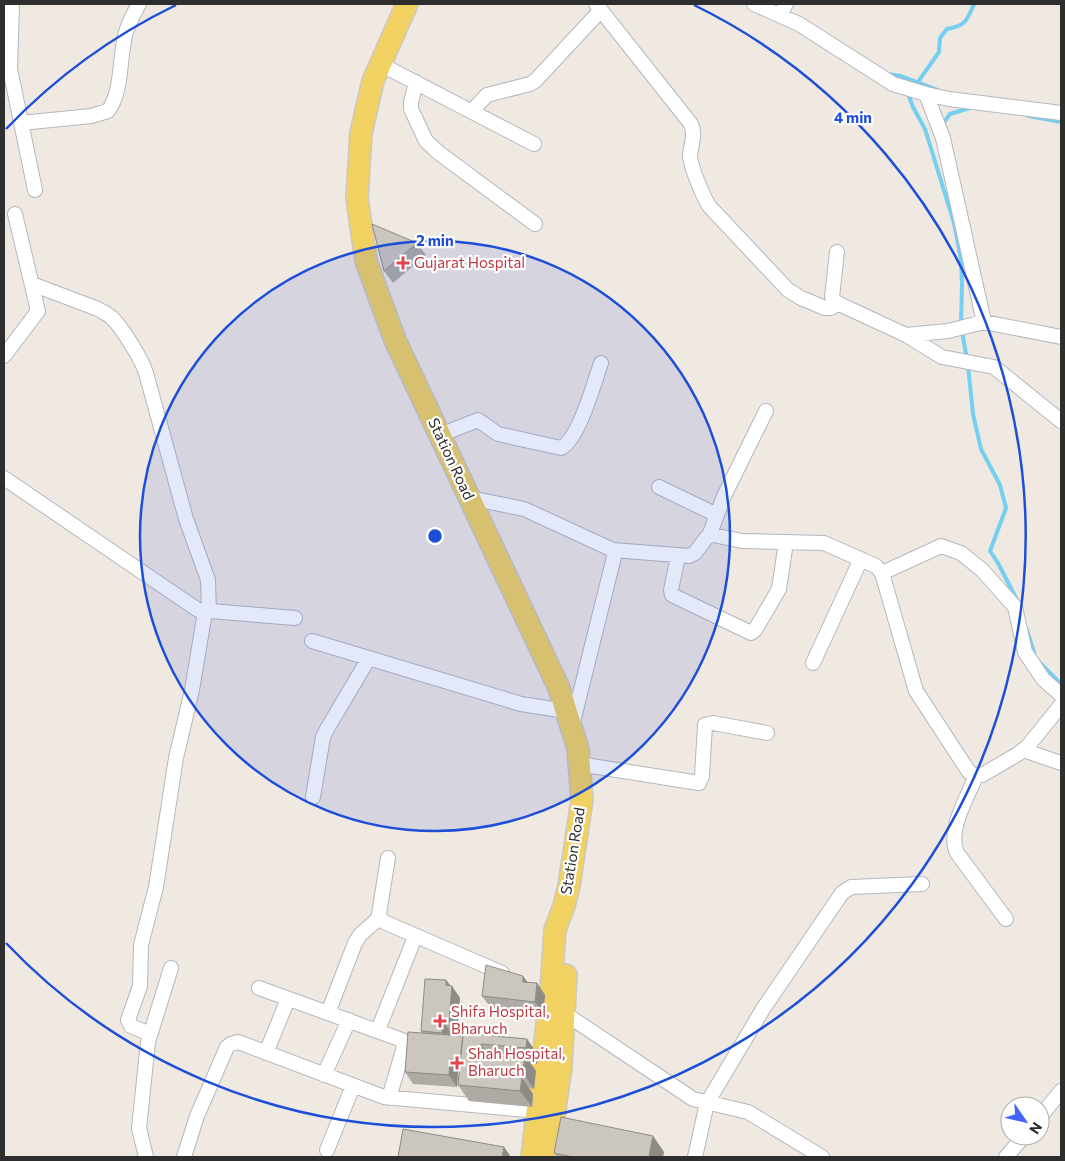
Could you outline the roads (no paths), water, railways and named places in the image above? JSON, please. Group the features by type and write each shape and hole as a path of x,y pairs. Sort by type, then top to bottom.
{"main road":[{"name":"Station Road","path":"405,6 373,81 361,133 357,198 366,261 395,340 559,688 578,749 582,800 569,886 564,906 569,923 551,1002 532,1157"},
{"name":"Station Road","path":"548,1157 561,1067 551,1002"}],"street":[{"path":"12,4 10,70 35,190"},
{"path":"21,123 95,116 108,111 115,98 125,33 130,19 139,4"},
{"path":"754,4 783,9 800,24 893,84 926,94 1061,113"},
{"path":"472,111 487,95 530,84 534,81 599,7 692,124 694,131 690,154 691,161 710,207 794,294 825,308 831,308 838,304"},
{"path":"380,64 534,144"},
{"path":"416,82 411,105 426,141 535,224"},
{"path":"926,94 943,138 984,322"},
{"path":"4,356 38,311 15,214"},
{"path":"837,252 832,299 838,304 906,335 942,357 985,364 998,370 1061,421"},
{"path":"32,284 105,313 118,324 142,364 186,519 207,576 212,612 176,758 156,886 141,944 140,986 128,1020 131,1026 150,1034"},
{"path":"906,335 948,331 984,322 1061,337"},
{"path":"440,435 478,420 498,434 561,448 569,442 582,418 601,363"},
{"path":"470,498 524,509 613,550 678,556 694,555 709,536 724,496 766,412"},
{"path":"4,478 195,609 295,618"},
{"path":"659,487 717,515"},
{"path":"709,536 713,535 742,541 824,543 876,566 882,573 916,691 969,772 976,776 982,775 1023,750 1061,705"},
{"path":"678,556 671,590 672,596 751,633 755,630 779,589 786,542"},
{"path":"882,573 941,546 961,553 982,570 1015,607 1025,652 1043,679 1061,695"},
{"path":"312,641 569,720 614,557 613,550"},
{"path":"813,663 861,559"},
{"path":"313,797 327,729 369,658"},
{"path":"579,764 699,782 702,776 705,725 713,723 767,733"},
{"path":"1023,750 1061,763"},
{"path":"976,776 954,832 954,845 957,853 1006,919"},
{"path":"328,1013 355,943 360,935 380,917 388,858"},
{"path":"695,1157 707,1103 763,1009 842,893 851,887 922,884"},
{"path":"380,917 388,925 515,978"},
{"path":"378,1030 415,937"},
{"path":"146,1157 139,1128 150,1034 171,968"},
{"path":"260,988 400,1038 404,1043 389,1098"},
{"path":"266,1053 288,999"},
{"path":"551,1002 693,1099 753,1114 822,1157"},
{"path":"324,1075 349,1020"},
{"path":"184,1157 196,1116 227,1047 238,1042 379,1096 537,1111"},
{"path":"327,1150 353,1086"},
{"path":"1050,1105 1061,1091"},
{"path":"1006,1157 1015,1146"}],"waterway":[{"path":"918,82 939,52 940,38 947,29 962,24 970,14 974,4"},
{"path":"888,74 901,76 938,90"},
{"path":"901,76 905,85"},
{"path":"907,91 925,129 954,223 961,259 961,325"},
{"path":"942,125 950,114 973,107"},
{"path":"1029,116 1061,122"},
{"path":"962,332 967,359"},
{"path":"968,366 973,414 981,449 1000,485 1006,508 990,551 1017,600"},
{"path":"1027,630 1036,659 1061,684"}],"place":[{"name":"Gujarat Hospital","path":"403,263"},
{"name":"Shifa Hospital, Bharuch","path":"440,1021"},
{"name":"Shah Hospital, Bharuch","path":"457,1063"}]}
